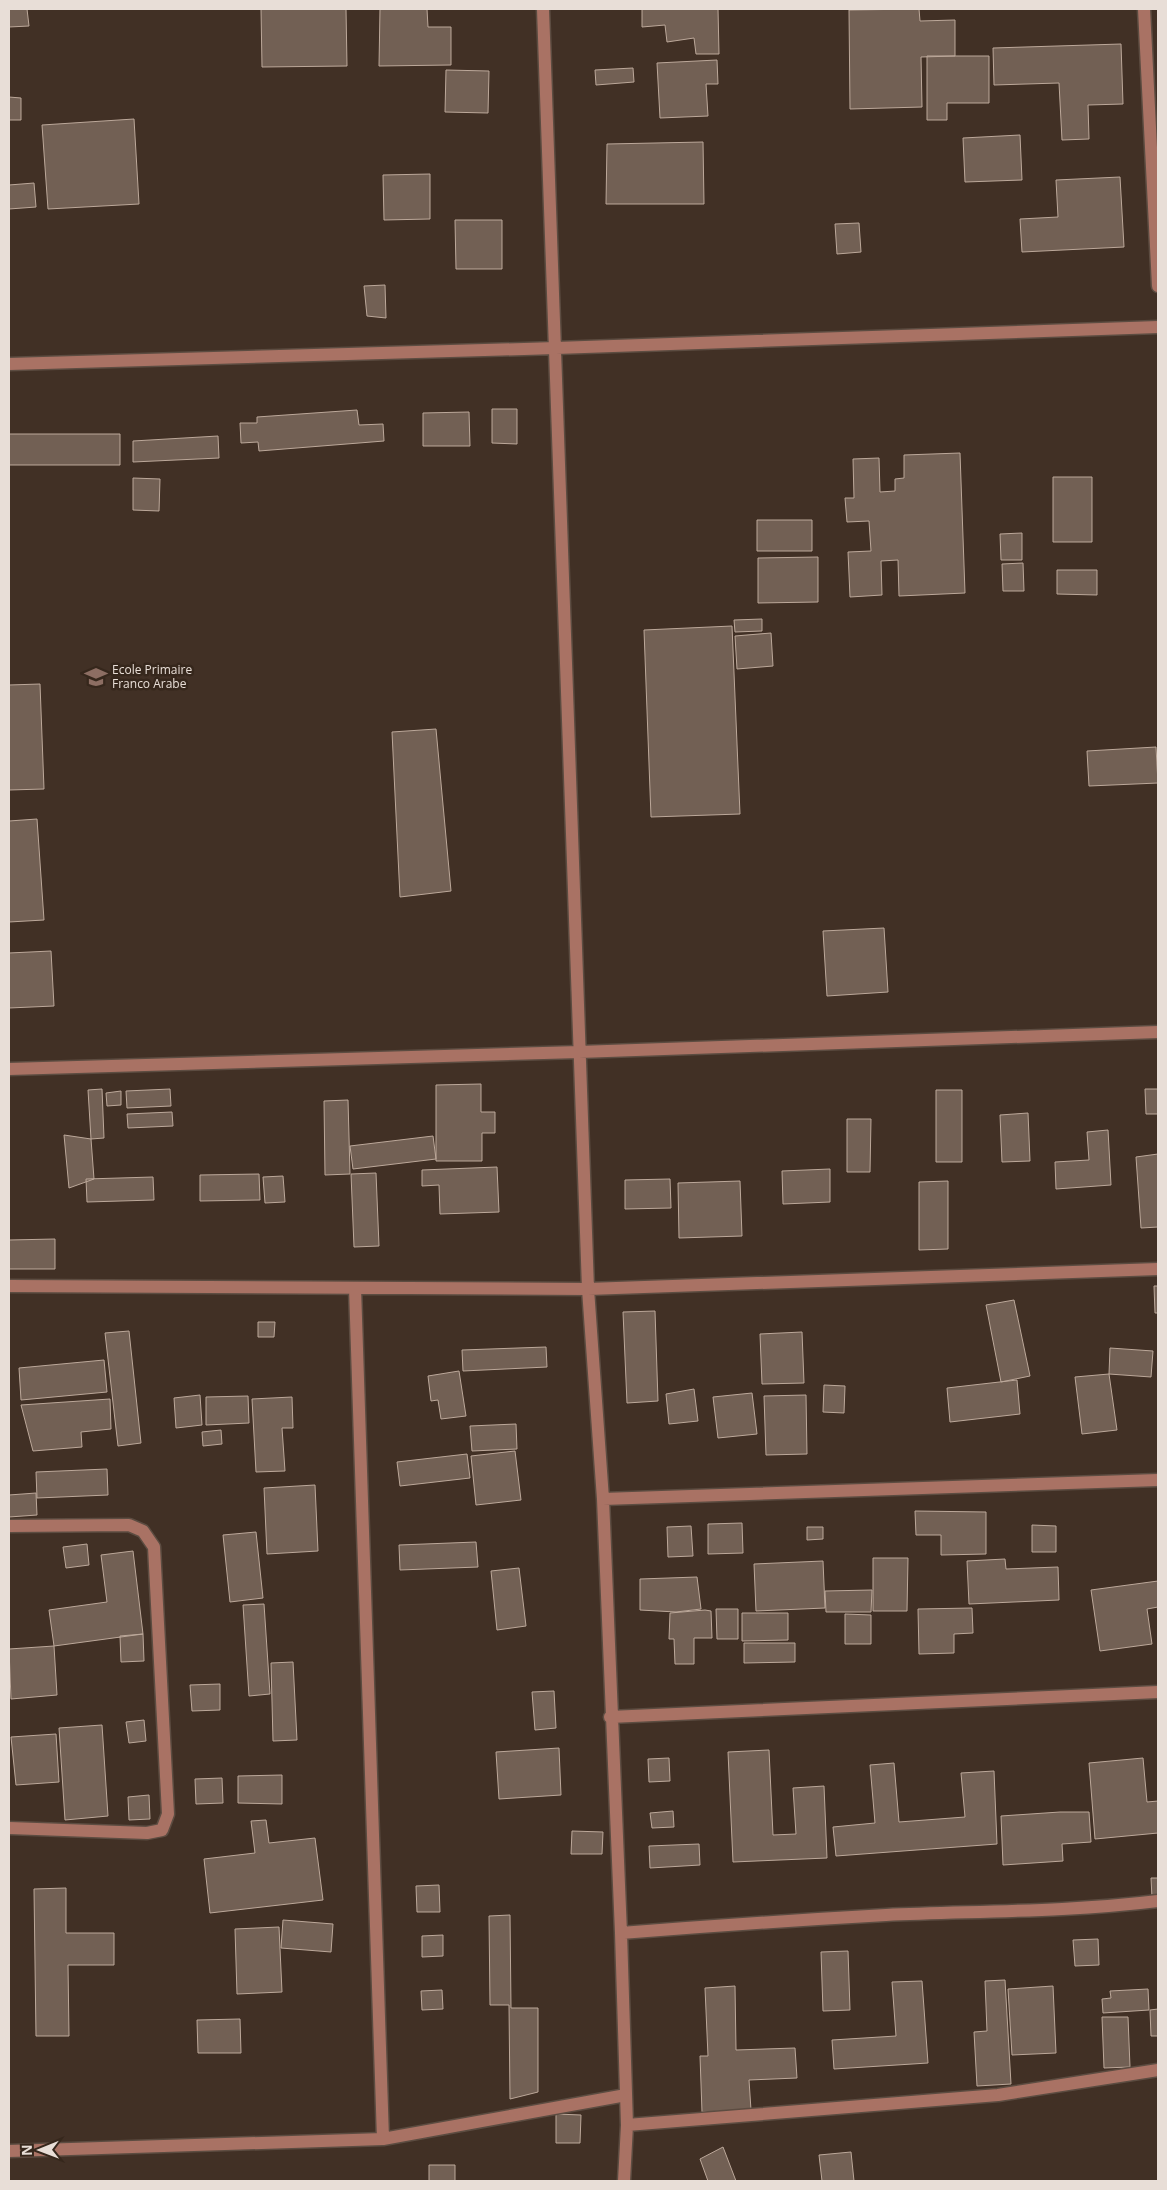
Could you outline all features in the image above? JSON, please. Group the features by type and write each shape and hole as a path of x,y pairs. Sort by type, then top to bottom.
{"street":[{"path":"543,9 588,1289 603,1499 610,1716 621,1933 627,2125 624,2181"},
{"path":"1144,9 1158,286"},
{"path":"9,364 556,348 1158,327"},
{"path":"9,1069 1158,1032"},
{"path":"9,1286 588,1289 1158,1269"},
{"path":"355,1288 383,2139"},
{"path":"603,1499 1158,1480"},
{"path":"9,1526 129,1525 143,1531 154,1547 168,1814 162,1830 147,1834 9,1828"},
{"path":"610,1716 1158,1692"},
{"path":"621,1933 760,1922 888,1915 1014,1912 1158,1901"},
{"path":"627,2125 998,2094 1158,2070"},
{"path":"9,2151 383,2139 626,2095"}],"building":[{"path":"9,9 27,9 29,26 9,27"},
{"path":"261,9 346,9 347,66 262,67"},
{"path":"380,9 427,9 428,27 451,27 451,65 379,66"},
{"path":"642,9 718,9 719,54 696,54 694,38 667,42 665,25 642,27"},
{"path":"919,9 920,21 955,20 955,56 921,57 922,107 850,109 849,10"},
{"path":"1121,44 1123,104 1088,105 1089,139 1062,140 1059,83 994,85 993,48"},
{"path":"927,56 989,56 989,103 947,103 947,120 927,120"},
{"path":"717,60 718,84 706,84 708,116 660,118 657,63"},
{"path":"633,68 634,82 596,85 595,70"},
{"path":"446,70 489,71 488,113 445,112"},
{"path":"9,97 21,98 21,120 9,120"},
{"path":"134,119 139,204 48,209 42,125"},
{"path":"1020,135 1022,180 965,182 963,138"},
{"path":"703,142 704,204 606,204 607,144"},
{"path":"430,174 430,219 384,220 383,175"},
{"path":"1120,177 1124,247 1022,252 1020,219 1058,217 1056,180"},
{"path":"34,183 36,207 9,209 9,185"},
{"path":"455,220 502,220 502,269 456,269"},
{"path":"859,223 861,252 837,254 835,224"},
{"path":"385,285 386,318 367,316 364,286"},
{"path":"492,409 517,409 517,444 492,443"},
{"path":"357,410 359,425 383,424 384,441 259,451 258,442 241,443 240,423 257,423 257,417"},
{"path":"469,412 470,446 423,446 423,413"},
{"path":"9,434 120,434 120,465 9,465"},
{"path":"218,436 219,458 133,462 133,441"},
{"path":"960,453 965,593 899,596 898,560 881,561 882,595 850,597 848,552 871,551 869,521 847,522 845,498 854,498 853,459 879,458 880,492 895,491 895,479 904,478 904,455"},
{"path":"1053,477 1092,477 1092,542 1053,542"},
{"path":"133,478 160,479 159,511 133,510"},
{"path":"757,520 812,520 812,551 757,551"},
{"path":"1022,533 1022,560 1001,560 1000,534"},
{"path":"818,557 818,602 758,603 758,558"},
{"path":"1023,563 1024,591 1003,591 1002,564"},
{"path":"1057,570 1097,570 1097,595 1057,594"},
{"path":"762,619 762,631 735,632 734,620"},
{"path":"732,626 740,814 651,817 644,630"},
{"path":"771,633 773,666 737,669 735,636"},
{"path":"40,684 44,789 9,790 9,685"},
{"path":"436,729 451,891 400,897 392,732"},
{"path":"1156,747 1158,783 1089,786 1087,751"},
{"path":"37,819 44,920 9,922 9,821"},
{"path":"884,928 888,992 827,996 823,931"},
{"path":"51,951 54,1006 9,1008 9,953"},
{"path":"481,1084 481,1112 495,1112 495,1133 482,1133 482,1161 436,1161 436,1085"},
{"path":"102,1089 104,1138 91,1139 88,1090"},
{"path":"170,1089 171,1106 127,1108 126,1091"},
{"path":"1145,1089 1158,1089 1158,1114 1146,1114"},
{"path":"936,1090 962,1090 962,1162 936,1162"},
{"path":"121,1091 121,1105 107,1106 106,1093"},
{"path":"348,1100 350,1174 325,1175 324,1101"},
{"path":"172,1112 173,1126 128,1128 127,1114"},
{"path":"1028,1113 1030,1161 1002,1162 1000,1115"},
{"path":"847,1119 871,1119 870,1172 847,1172"},
{"path":"1108,1130 1111,1185 1056,1189 1055,1162 1089,1160 1087,1132"},
{"path":"64,1135 91,1139 94,1179 69,1188"},
{"path":"433,1136 436,1159 353,1169 350,1146"},
{"path":"1158,1154 1158,1227 1141,1228 1136,1157"},
{"path":"497,1167 499,1212 440,1214 439,1185 422,1186 422,1170"},
{"path":"830,1169 830,1202 783,1204 782,1171"},
{"path":"376,1173 379,1246 354,1247 351,1174"},
{"path":"259,1174 260,1200 200,1201 200,1175"},
{"path":"283,1176 285,1202 265,1203 263,1177"},
{"path":"153,1177 154,1200 87,1202 86,1179"},
{"path":"670,1179 671,1208 625,1209 625,1180"},
{"path":"740,1181 742,1236 679,1238 678,1183"},
{"path":"948,1181 948,1249 919,1250 919,1182"},
{"path":"55,1239 55,1269 9,1269 9,1240"},
{"path":"1154,1286 1158,1286 1158,1313 1155,1313"},
{"path":"1014,1300 1030,1376 1001,1382 986,1305"},
{"path":"655,1311 658,1401 627,1403 623,1312"},
{"path":"258,1322 275,1322 274,1337 258,1337"},
{"path":"129,1331 141,1443 118,1446 105,1333"},
{"path":"802,1332 804,1383 762,1384 760,1334"},
{"path":"546,1347 547,1367 463,1371 462,1350"},
{"path":"1110,1348 1153,1351 1151,1377 1109,1374"},
{"path":"104,1360 107,1392 21,1400 19,1368"},
{"path":"459,1371 466,1416 441,1419 438,1400 431,1401 428,1376"},
{"path":"1109,1374 1117,1430 1082,1434 1075,1377"},
{"path":"1017,1380 1020,1414 950,1422 947,1388"},
{"path":"824,1385 845,1386 844,1413 823,1412"},
{"path":"694,1389 698,1421 669,1424 666,1394"},
{"path":"752,1393 757,1434 718,1438 713,1397"},
{"path":"200,1395 202,1425 176,1428 174,1398"},
{"path":"806,1395 807,1454 766,1455 764,1396"},
{"path":"248,1396 249,1423 206,1425 206,1397"},
{"path":"292,1397 293,1428 282,1428 285,1471 256,1472 252,1399"},
{"path":"110,1399 111,1429 81,1432 82,1447 33,1451 21,1405"},
{"path":"516,1424 517,1449 472,1451 470,1426"},
{"path":"221,1430 222,1444 203,1446 202,1432"},
{"path":"515,1451 521,1500 476,1505 471,1456"},
{"path":"467,1454 470,1478 400,1486 397,1462"},
{"path":"107,1469 108,1495 37,1498 36,1472"},
{"path":"315,1485 318,1551 267,1554 264,1488"},
{"path":"36,1493 37,1515 9,1517 9,1495"},
{"path":"915,1511 986,1512 986,1554 941,1555 941,1535 916,1535"},
{"path":"742,1523 743,1553 708,1554 708,1524"},
{"path":"1032,1525 1056,1526 1056,1552 1032,1552"},
{"path":"691,1526 693,1556 668,1557 667,1527"},
{"path":"807,1527 823,1527 823,1539 807,1540"},
{"path":"256,1532 263,1598 230,1602 223,1535"},
{"path":"476,1542 478,1567 400,1570 399,1545"},
{"path":"87,1544 89,1565 66,1568 63,1547"},
{"path":"133,1551 143,1634 54,1646 49,1610 107,1602 101,1555"},
{"path":"873,1558 908,1558 907,1611 873,1611"},
{"path":"1005,1559 1006,1569 1058,1567 1059,1600 969,1604 967,1561"},
{"path":"823,1561 825,1608 756,1611 754,1564"},
{"path":"519,1568 526,1626 497,1630 491,1571"},
{"path":"697,1577 701,1609 676,1612 640,1610 640,1579"},
{"path":"1158,1581 1158,1607 1147,1609 1152,1644 1100,1651 1091,1590"},
{"path":"872,1590 871,1612 826,1612 825,1591"},
{"path":"264,1604 270,1694 249,1696 243,1605"},
{"path":"972,1608 973,1633 954,1634 954,1653 919,1654 918,1609"},
{"path":"716,1609 738,1609 738,1639 717,1639"},
{"path":"711,1611 712,1638 694,1638 694,1664 675,1664 674,1639 669,1639 670,1613"},
{"path":"742,1613 788,1613 788,1640 742,1641"},
{"path":"845,1614 871,1615 871,1644 845,1644"},
{"path":"143,1634 144,1661 121,1662 120,1636"},
{"path":"744,1643 795,1643 795,1662 744,1663"},
{"path":"54,1646 57,1695 11,1699 9,1649"},
{"path":"293,1662 297,1740 273,1741 271,1663"},
{"path":"220,1684 220,1710 192,1711 190,1685"},
{"path":"554,1691 556,1728 535,1730 532,1692"},
{"path":"144,1720 146,1741 129,1743 126,1722"},
{"path":"102,1725 108,1816 65,1820 59,1728"},
{"path":"56,1734 59,1782 16,1785 11,1737"},
{"path":"559,1748 561,1795 499,1799 496,1752"},
{"path":"769,1750 773,1835 796,1834 793,1788 824,1786 827,1858 733,1862 728,1752"},
{"path":"669,1758 670,1781 649,1782 648,1759"},
{"path":"1143,1758 1147,1802 1158,1801 1158,1833 1095,1839 1089,1763"},
{"path":"894,1763 899,1822 965,1817 961,1773 994,1771 997,1844 836,1856 833,1827 875,1823 870,1765"},
{"path":"282,1775 282,1804 238,1803 238,1776"},
{"path":"222,1778 223,1803 196,1804 195,1779"},
{"path":"149,1795 150,1819 129,1820 128,1797"},
{"path":"673,1811 674,1827 652,1828 650,1813"},
{"path":"1089,1812 1091,1842 1062,1844 1063,1861 1003,1865 1001,1816"},
{"path":"266,1820 269,1843 315,1838 323,1900 210,1913 204,1859 255,1853 251,1821"},
{"path":"572,1831 603,1832 602,1854 571,1854"},
{"path":"699,1844 700,1865 650,1868 649,1846"},
{"path":"1151,1878 1158,1878 1158,1898 1152,1898"},
{"path":"439,1885 440,1912 417,1912 416,1886"},
{"path":"66,1888 66,1933 114,1933 114,1965 68,1965 69,2036 36,2036 34,1889"},
{"path":"510,1915 511,2008 538,2008 538,2092 510,2099 509,2005 490,2005 489,1916"},
{"path":"283,1920 333,1924 331,1952 281,1948"},
{"path":"279,1927 282,1992 237,1994 235,1929"},
{"path":"443,1935 443,1956 422,1957 422,1936"},
{"path":"1098,1939 1099,1965 1075,1966 1073,1940"},
{"path":"848,1951 850,2010 823,2011 821,1952"},
{"path":"1005,1980 1011,2084 977,2086 974,2032 987,2031 985,1981"},
{"path":"922,1981 928,2063 834,2069 832,2040 896,2036 892,1982"},
{"path":"735,1986 736,2050 795,2048 797,2078 749,2080 751,2110 702,2112 700,2056 708,2056 705,1988"},
{"path":"1053,1986 1056,2053 1012,2055 1008,1989"},
{"path":"1148,1989 1149,2010 1103,2013 1102,1999 1111,1998 1110,1991"},
{"path":"442,1990 443,2009 422,2010 421,1991"},
{"path":"1158,2009 1158,2036 1151,2036 1150,2010"},
{"path":"1102,2017 1128,2017 1130,2067 1104,2068"},
{"path":"240,2019 241,2053 198,2053 197,2020"},
{"path":"556,2114 581,2115 580,2143 556,2143"},
{"path":"723,2147 736,2181 708,2181 700,2159"},
{"path":"851,2152 854,2181 822,2181 819,2155"},
{"path":"429,2165 455,2165 455,2181 429,2181"}],"place":[{"name":"Ecole Primaire Franco Arabe","path":"96,677"}]}
